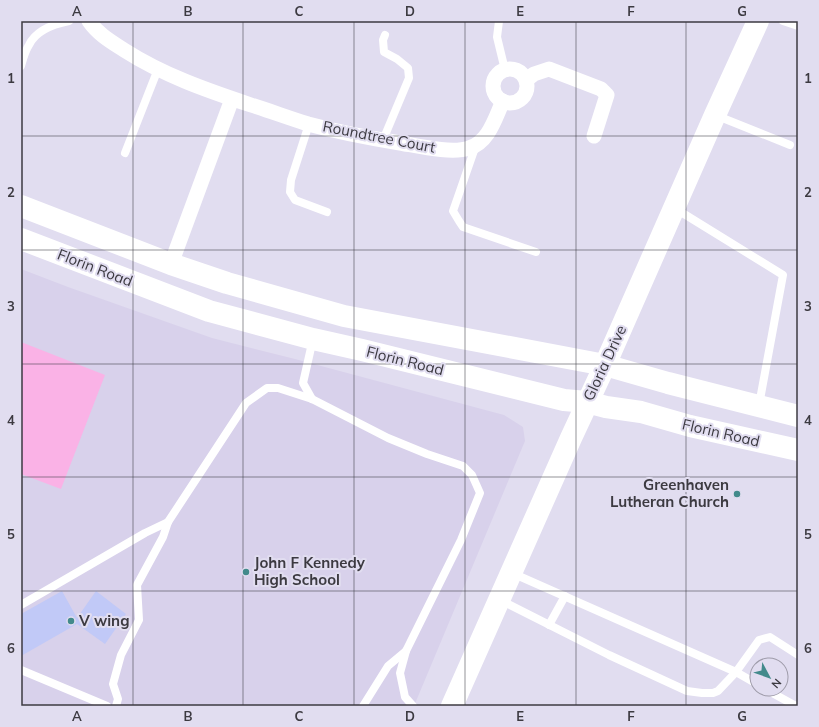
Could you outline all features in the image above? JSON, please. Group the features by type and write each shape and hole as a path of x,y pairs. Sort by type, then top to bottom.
{"main road":[{"name":"Gloria Drive","path":"452,706 758,21"},
{"name":"Florin Road","path":"21,206 171,264 227,283 344,316 605,365 798,416"},
{"name":"Florin Road","path":"21,239 209,311 313,339 564,400 587,402 606,407 641,412 690,426 798,450"}],"street":[{"name":"Roundtree Court","path":"89,21 101,35 139,59 196,86 308,124 383,140 421,147 458,151 470,148 476,145 488,134 503,101"},
{"path":"511,69 518,71 523,74 526,80 526,93 522,98 516,101 503,101 498,97 495,91 495,79 499,73 504,70 511,69"},
{"path":"526,80 534,74 549,69 601,89 607,95 594,136"},
{"path":"171,264 232,99"}],"lane":[{"path":"21,66 29,43 39,33 54,24 68,21"},
{"path":"499,21 497,38 504,70"},
{"path":"783,21 798,26"},
{"path":"383,140 409,78 408,68 397,59 384,52 383,40 385,35"},
{"path":"125,153 158,69"},
{"path":"715,115 790,145"},
{"path":"308,124 291,180 290,192 296,200 327,212"},
{"path":"476,145 453,211 464,227 536,252"},
{"path":"674,207 782,275 758,406"},
{"path":"312,399 303,383 313,339"},
{"path":"116,706 118,699 113,684 122,655 140,620 137,585 163,537 168,522 246,403 267,388 278,388 312,399 388,438 427,454 463,466 472,475 480,493 461,540 406,651 400,673 405,697 413,706"},
{"path":"21,605 145,533 168,522"},
{"path":"512,572 736,672 749,679"},
{"path":"549,625 565,596"},
{"path":"499,599 609,655 688,691 702,693 712,693 718,691 736,672 758,640 770,637 798,655"},
{"path":"363,706 388,666 406,651"},
{"path":"21,670 107,706"},
{"path":"780,697 796,706"}],"shaded area":[{"name":"John F Kennedy High School","path":"21,269 212,338 504,415 523,427 525,441 414,706 21,706"},
{"path":"21,342 105,375 61,489 21,474"}],"building":[{"name":"V wing","path":"62,591 77,618 96,591 126,614 105,644 77,624 21,656 21,614"}],"place":[{"name":"Greenhaven Lutheran Church","path":"737,494"},
{"name":"John F Kennedy High School","path":"246,572"},
{"name":"V wing","path":"71,621"}]}
